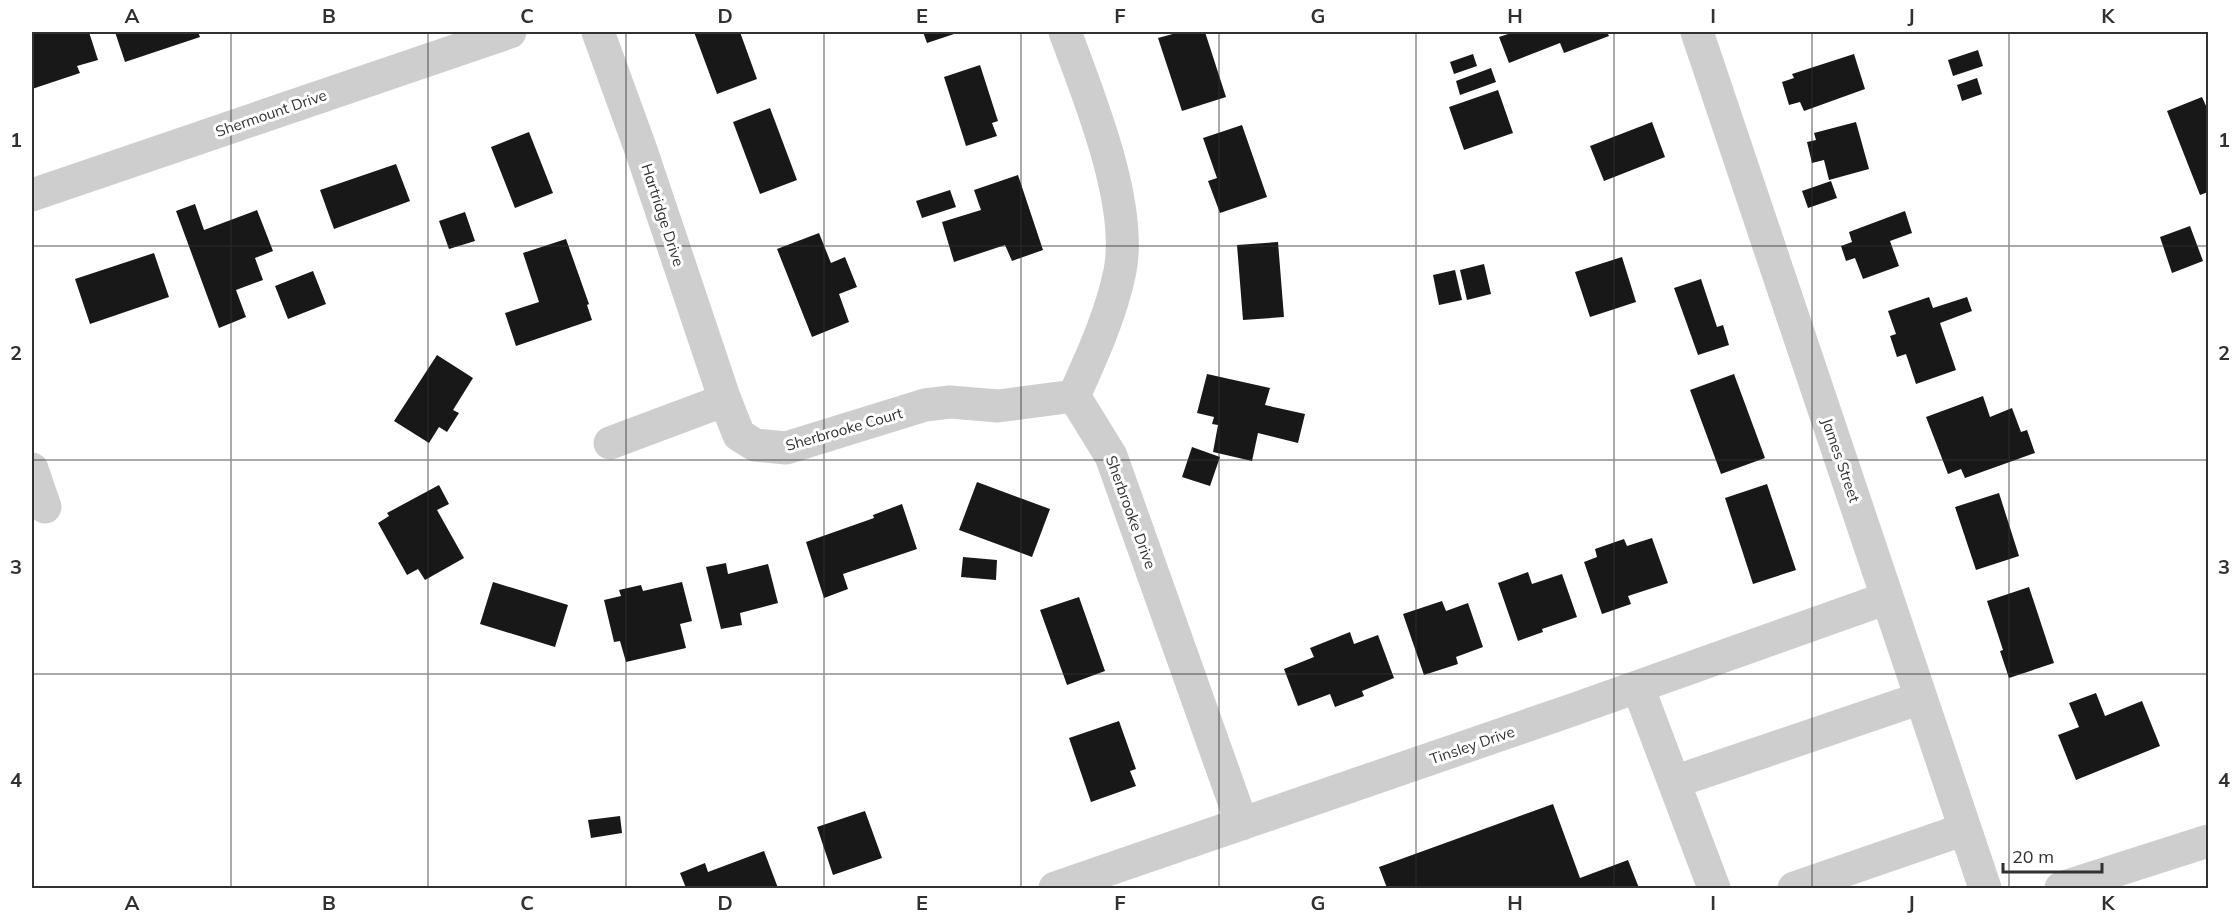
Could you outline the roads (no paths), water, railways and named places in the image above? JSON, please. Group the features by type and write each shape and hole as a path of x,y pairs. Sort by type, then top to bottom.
{"street":[{"name":"Shermount Drive","path":"32,195 510,32"},
{"name":"Hartridge Drive","path":"598,32 641,150 725,400"},
{"path":"1065,32 1108,156 1122,221 1120,270 1101,336 1074,396"},
{"name":"James Street","path":"1697,32 1985,888"},
{"name":"Sherbrooke Court","path":"725,400 739,435 755,445 786,448 925,405 950,402 998,406 1074,396"},
{"name":"Sherbrooke Drive","path":"1074,396 1111,456 1242,824"},
{"path":"610,443 725,400"},
{"path":"32,469 45,507"},
{"name":"Tinsley Drive","path":"1055,888 1638,687 1887,598"},
{"path":"1638,687 1714,888"},
{"path":"1674,782 1921,698"},
{"path":"1794,888 1965,829"},
{"path":"2061,888 2208,841"}]}
